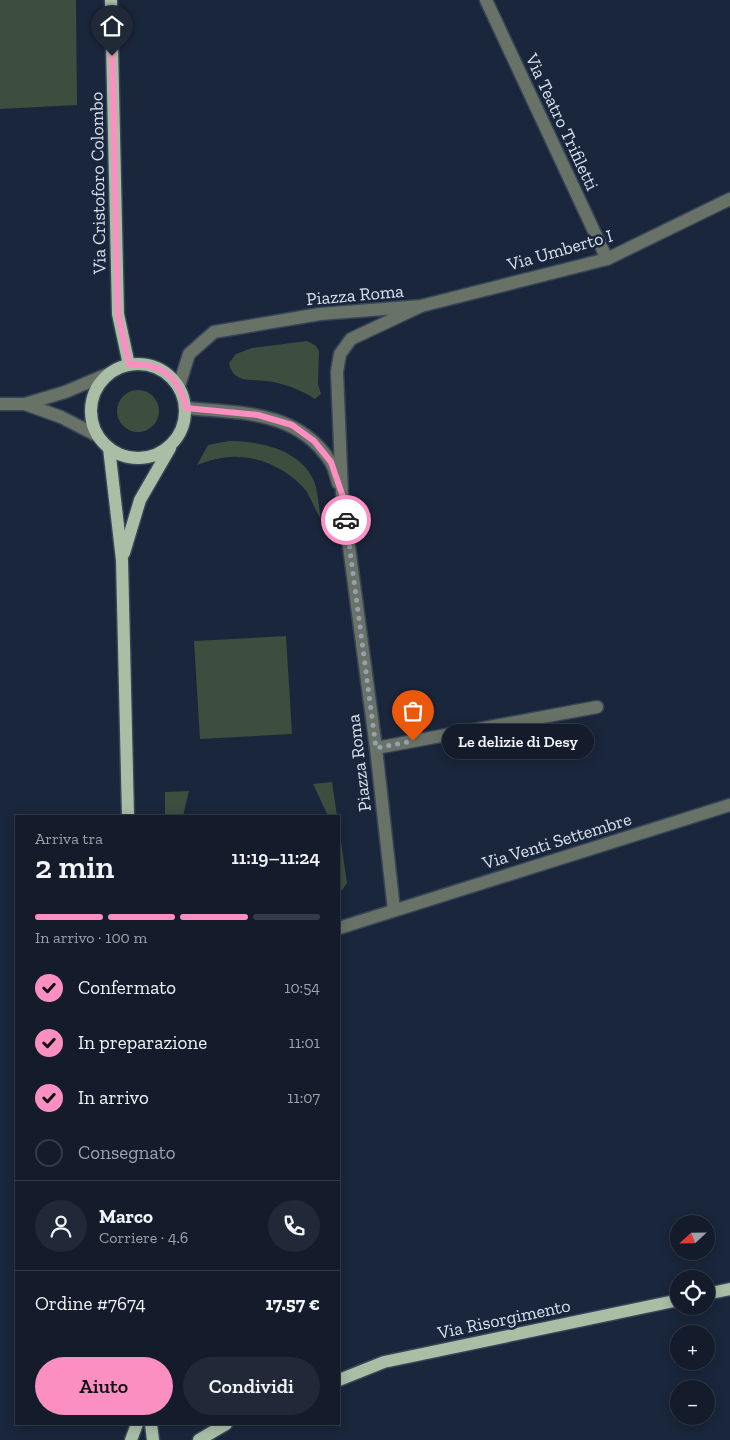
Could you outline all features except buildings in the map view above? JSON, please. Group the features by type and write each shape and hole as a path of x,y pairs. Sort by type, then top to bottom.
{"main road":[{"name":"Via Cristoforo Colombo","path":"111,0 118,314 129,364"},
{"path":"122,560 140,500 171,446 180,435 185,422 186,408 179,386 158,367 129,364 108,374 99,384 93,397 91,410 93,424 98,436 120,456 134,459 160,454 171,446"},
{"path":"109,448 122,560 128,815"},
{"path":"715,1292 730,1290"},
{"name":"Via Risorgimento","path":"340,1380 384,1362 670,1302"},
{"path":"131,1440 137,1425"},
{"path":"151,1425 153,1440"},
{"path":"199,1440 224,1425"}],"street":[{"name":"Via Teatro Trifiletti","path":"486,0 607,259"},
{"name":"Via Umberto I","path":"421,306 607,259 730,199"},
{"name":"Piazza Roma","path":"179,386 189,354 214,332 320,314 421,306"},
{"name":"Piazza Roma","path":"394,910 376,748 342,494 337,372 340,354 351,339 421,306"},
{"path":"0,404 25,404 64,392 108,374"},
{"path":"25,404 61,416 98,436"},
{"name":"Piazza Roma","path":"186,408 258,415 292,425 314,441 331,462 342,494"},
{"path":"376,748 598,707"},
{"name":"Via Venti Settembre","path":"394,910 730,805"},
{"path":"340,928 394,910"}],"green space":[{"path":"0,0 76,0 77,105 0,109"},
{"path":"307,341 315,345 319,351 318,384 321,394 315,399 279,383 244,379 231,370 229,363 236,354 252,348"},
{"path":"142,390 150,393 156,399 159,411 156,423 150,429 134,432 126,429 120,423 117,407 120,399 126,393"},
{"path":"229,441 265,445 298,460 307,469 315,483 321,520 307,492 301,485 285,472 268,463 248,458 233,457 197,465 208,445"},
{"path":"286,636 292,734 200,739 194,641"},
{"path":"332,782 337,815 328,815 313,784"},
{"path":"189,791 183,815 165,815 165,792"},
{"path":"340,835 347,883 340,891"}],"way so far":[{"path":"346,520 376,748 413,741"}],"place":[{"name":"Le delizie di Desy","path":"413,741"}],"route":[{"path":"112,56 118,314 129,364 158,367 170,376 179,386 186,408 258,415 292,425 314,441 331,462 342,494 346,520"}]}
